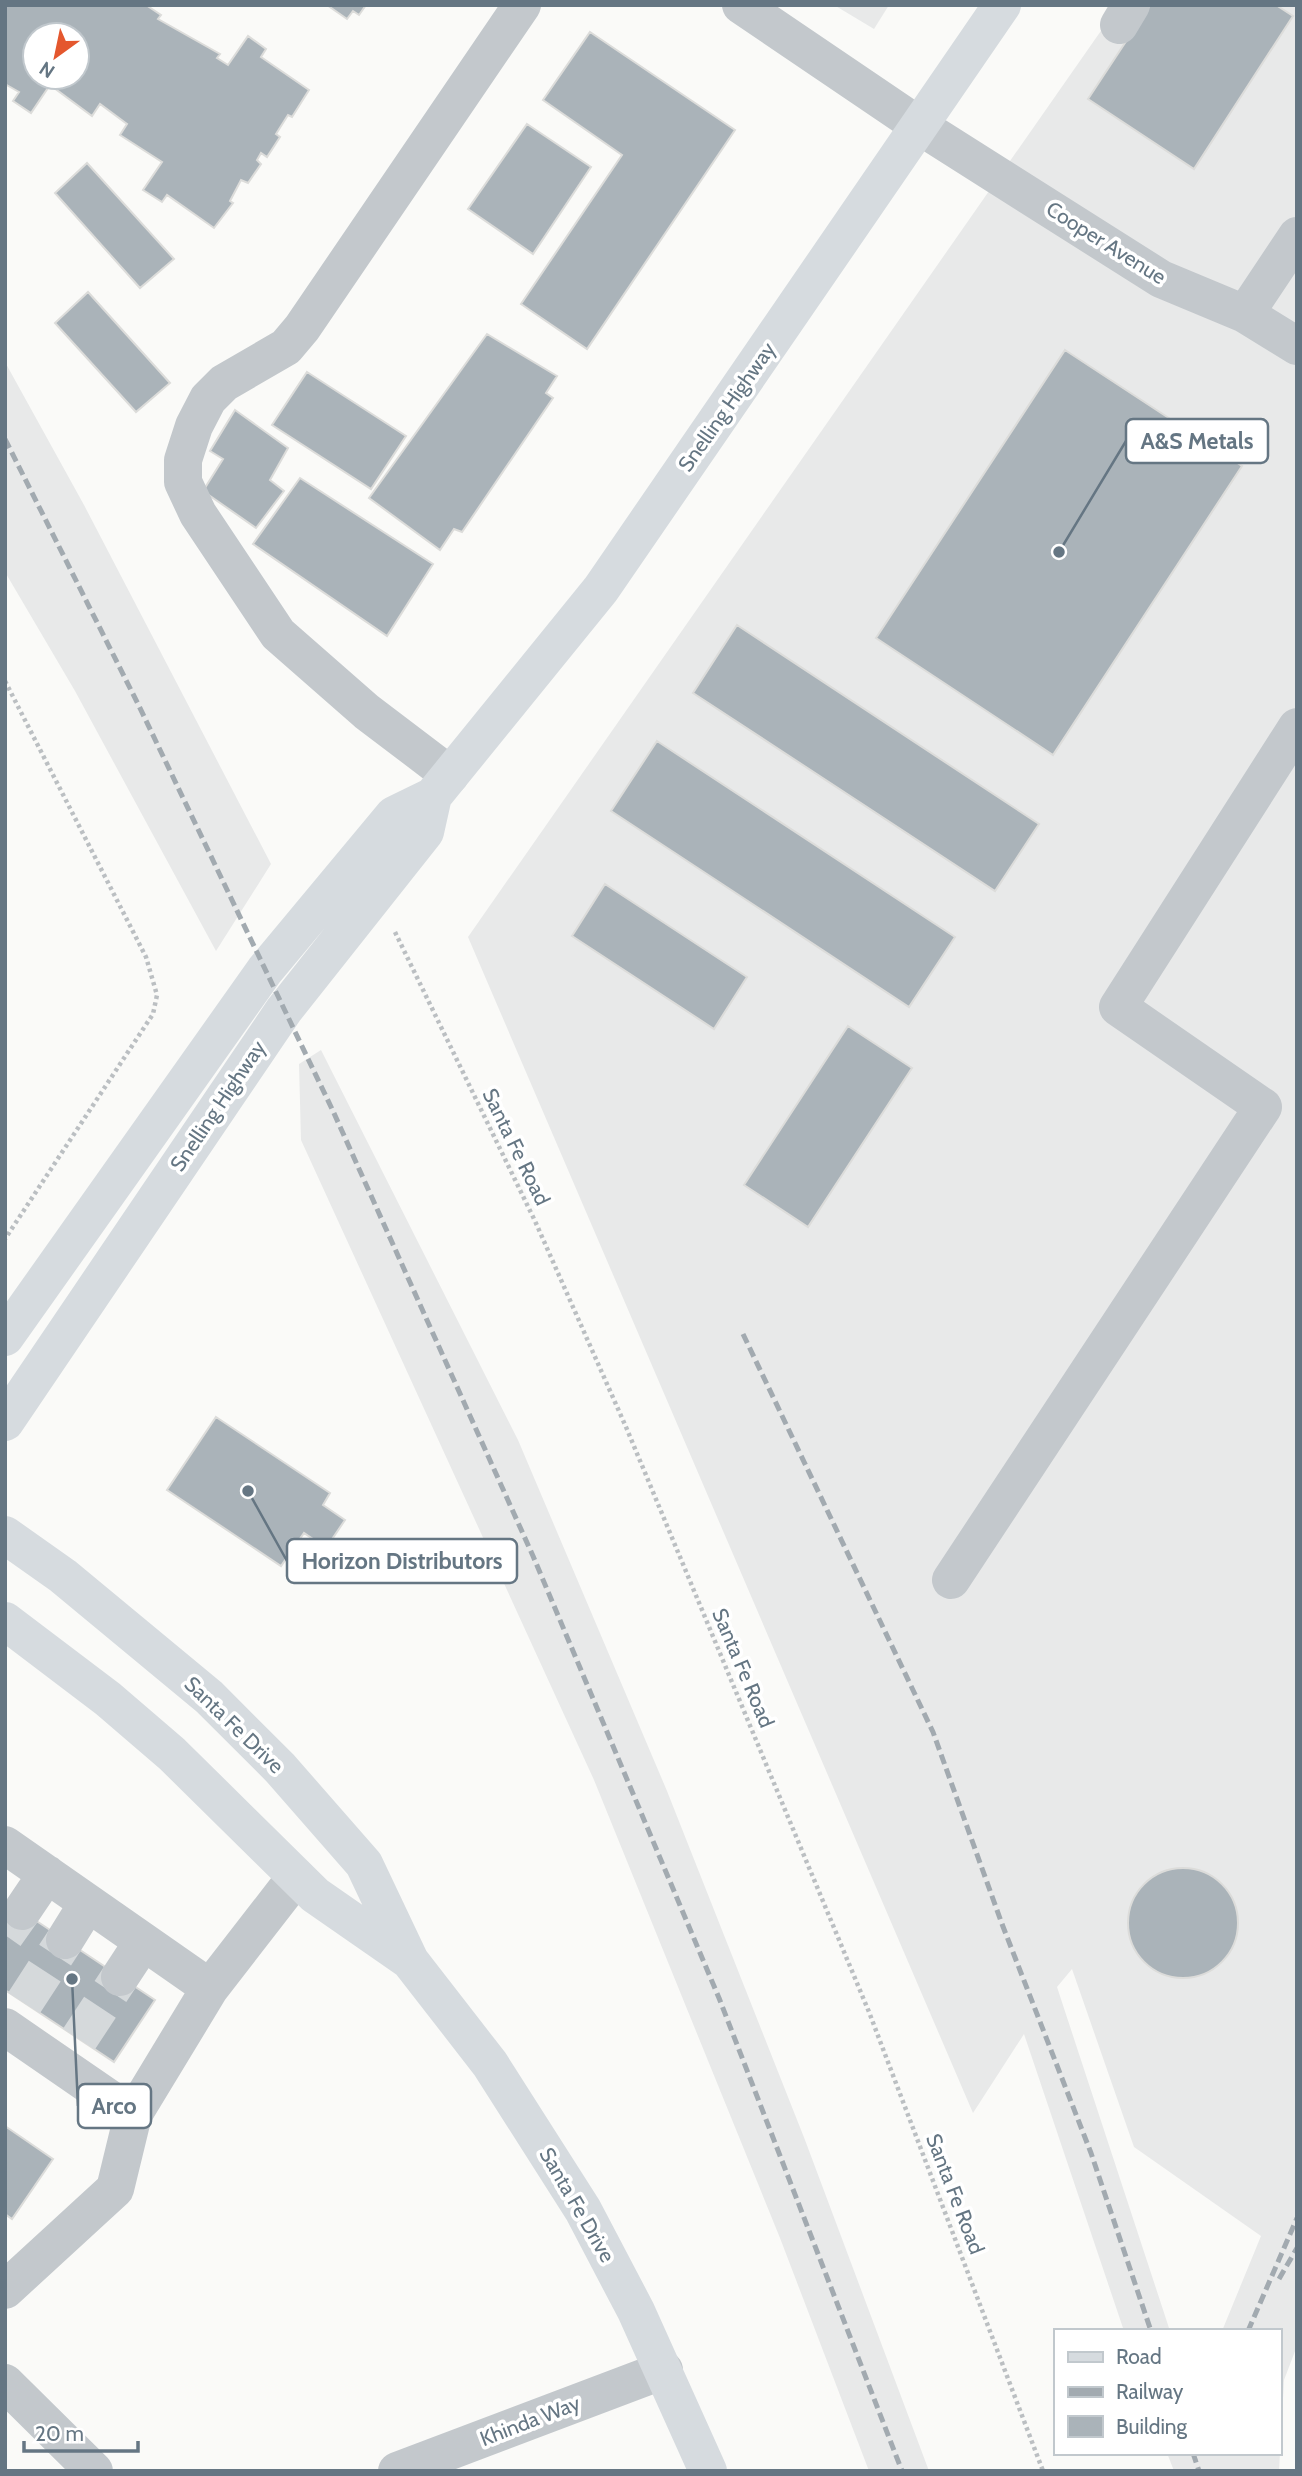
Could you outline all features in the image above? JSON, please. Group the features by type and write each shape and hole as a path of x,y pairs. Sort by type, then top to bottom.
{"main road":[{"name":"Snelling Highway","path":"5,1337 265,970 394,815 441,785 601,589 921,127 1002,5"},
{"name":"Snelling Highway","path":"5,1422 284,1010 425,832 441,785"},
{"name":"Santa Fe Drive","path":"5,1535 63,1576 209,1697 280,1768 364,1864 410,1961 490,2064 583,2210 664,2370 708,2471"},
{"name":"Santa Fe Drive","path":"5,1621 108,1699 172,1754 315,1895 410,1961"}],"street":[{"path":"441,785 368,712 265,621 198,514 183,482 183,460 194,426 208,399 224,383 269,359 294,338 522,5"},
{"name":"Cooper Avenue","path":"741,5 921,127 1161,279 1245,314 1297,346"},
{"path":"1245,314 1297,236"},
{"path":"951,1580 1263,1107 1118,1007 1297,727"},
{"path":"5,1845 210,1988"},
{"path":"22,1911 47,1874"},
{"path":"5,2290 115,2189 133,2115 210,1988 296,1877"},
{"path":"65,1940 88,1903"},
{"path":"120,1976 143,1942"},
{"path":"12,2019 70,2052 133,2115"},
{"name":"Khinda Way","path":"397,2471 664,2370"},
{"path":"5,2382 94,2471"}],"path":[{"path":"5,681 146,957 156,995 153,1014 5,1239"},
{"name":"Santa Fe Road","path":"376,893 535,1222 626,1427 869,2012 1043,2471"}],"shaded area":[{"path":"834,5 889,5 874,29"},
{"path":"1119,5 1297,5 1297,2346 1284,2380 1281,2435 1281,2329 1223,2329 1261,2236 1134,2147 1072,1969 1057,1987 1169,2329 1123,2329 1024,2034 973,2113 468,937"},
{"path":"5,362 84,505 271,864 216,951 75,691 5,572"},
{"path":"321,1050 518,1440 667,1791 805,2140 929,2471 869,2471 780,2238 594,1780 301,1140 299,1064"},
{"path":"1168,2455 1280,2455 1279,2471 1174,2471"}],"building":[{"path":"5,5 146,5 161,15 158,19 220,54 217,58 228,65 248,36 266,49 261,57 309,90 292,117 288,115 276,134 280,137 267,157 261,153 257,160 261,164 248,183 241,180 230,201 233,203 214,228 167,195 162,202 143,190 162,162 120,135 127,124 100,104 92,116 58,91 91,91 91,21 21,21 21,91 46,91 31,113 13,101 19,92 5,84"},
{"path":"327,5 366,5 359,15 353,11 347,19"},
{"path":"1150,5 1276,5 1293,16 1194,169 1088,99"},
{"path":"590,32 735,130 587,349 521,304 622,155 543,100"},
{"path":"527,124 591,167 533,254 468,209"},
{"path":"87,163 174,259 140,288 55,193"},
{"path":"88,292 170,383 136,412 55,323"},
{"path":"487,334 557,376 546,393 553,398 462,532 454,529 440,550 369,498"},
{"path":"1065,350 1242,466 1053,755 876,638"},
{"path":"307,372 406,436 371,489 272,425"},
{"path":"235,410 288,448 270,480 284,491 256,528 203,491 223,459 210,451"},
{"path":"300,478 433,564 387,636 253,544"},
{"path":"737,625 1039,824 995,891 693,693"},
{"path":"657,741 955,937 909,1007 611,811"},
{"path":"605,884 747,977 714,1029 572,936"},
{"path":"848,1026 912,1068 808,1227 744,1185"},
{"path":"216,1417 330,1493 323,1505 345,1520 326,1548 304,1533 281,1566 167,1490"},
{"path":"1183,1868 1204,1872 1222,1884 1234,1902 1238,1923 1234,1944 1222,1962 1204,1974 1183,1978 1162,1974 1144,1962 1132,1944 1128,1923 1132,1902 1144,1884 1162,1872"},
{"path":"5,1900 155,2000 114,2062 5,1990"},
{"path":"5,2126 53,2159 12,2219 5,2214"}],"tunnel":[{"path":"5,1935 22,1911"},
{"path":"24,2003 65,1940"},
{"path":"79,2039 120,1977"}],"railway":[{"path":"5,439 139,706 333,1111 533,1556 719,1998 902,2471"},
{"path":"743,1334 933,1732 1002,1924 1091,2153 1150,2329"},
{"path":"1249,2329 1297,2218"},
{"path":"1279,2279 1297,2248"},
{"path":"1194,2455 1199,2471"}],"place":[{"name":"A&S Metals","path":"1059,552"},
{"name":"Horizon Distributors","path":"248,1491"},
{"name":"Arco","path":"72,1979"}]}
